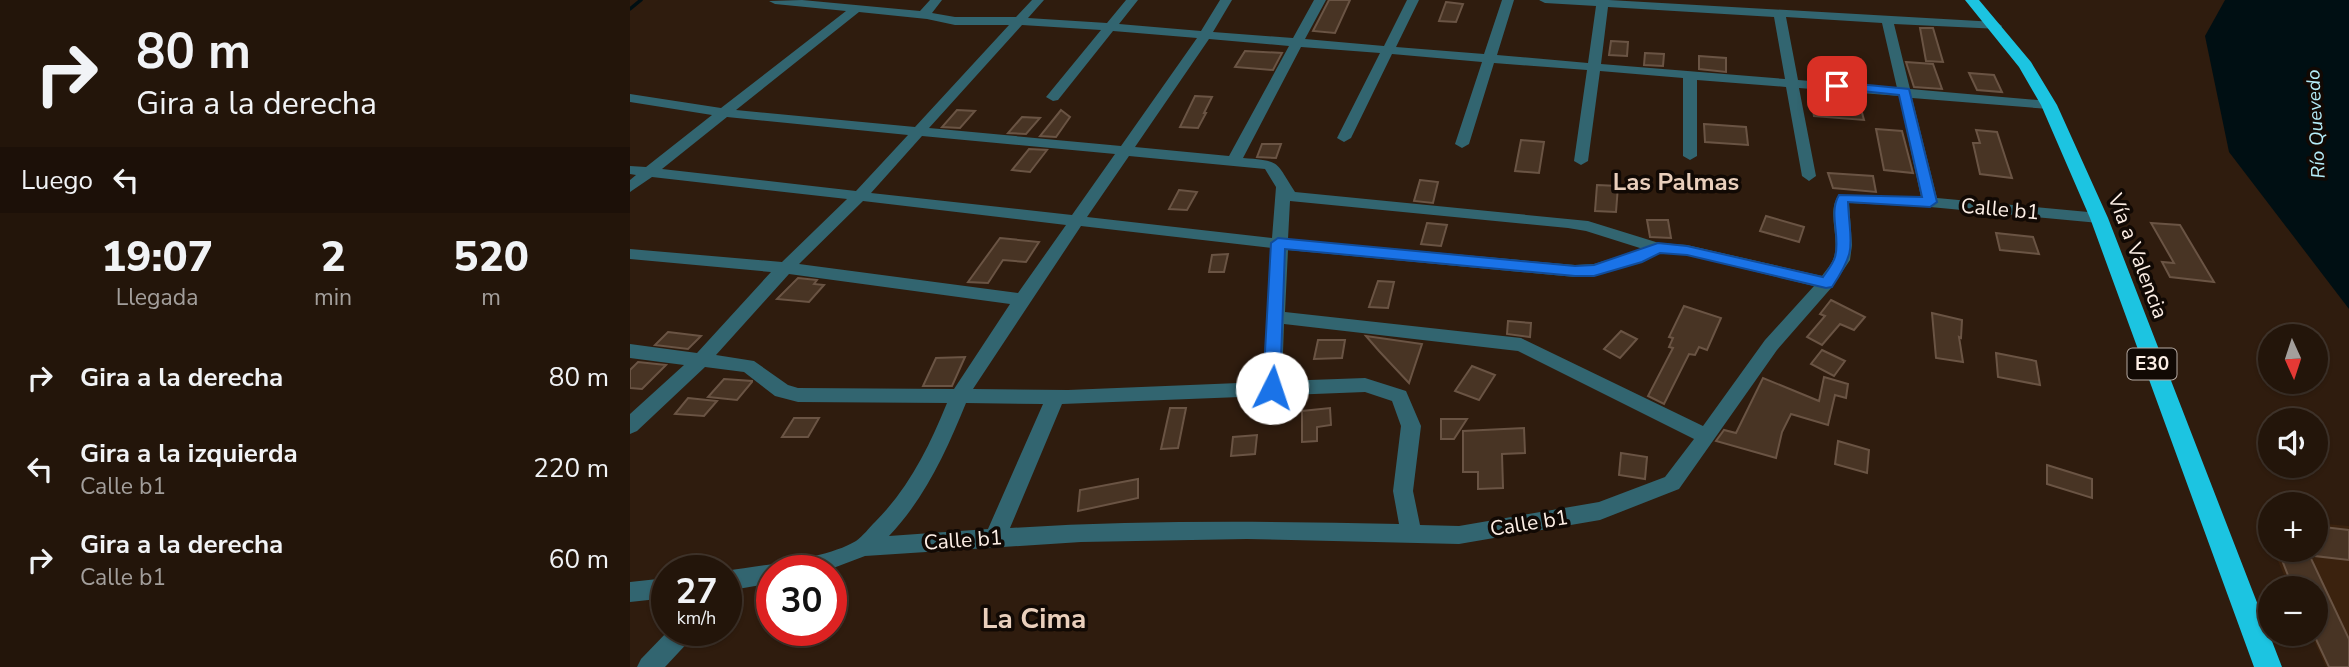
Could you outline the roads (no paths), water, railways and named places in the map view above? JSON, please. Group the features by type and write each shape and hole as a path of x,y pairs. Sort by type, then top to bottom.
{"highway":[{"name":"Vía a Valencia","path":"1972,0 2026,65 2049,104 2099,218 2268,667"}],"street":[{"path":"926,13 936,0"},
{"path":"630,426 701,359 784,268 860,195 1038,0"},
{"path":"1053,97 1132,0"},
{"path":"864,547 903,507 937,451 960,395 1021,299 1127,149 1226,0"},
{"path":"1234,161 1320,0"},
{"path":"1344,138 1413,0"},
{"path":"1462,144 1508,0"},
{"path":"1545,0 1603,1 1996,26"},
{"path":"775,1 926,13 955,21 1021,21 1111,27 2049,104"},
{"path":"1581,161 1603,1"},
{"path":"630,187 857,8"},
{"path":"1779,13 1809,176"},
{"path":"1887,19 1930,202"},
{"path":"1690,74 1690,156"},
{"path":"632,99 724,113 1127,149 1275,166 1283,188 1290,196 1303,199 1588,226 1658,248 1687,250 1826,283"},
{"path":"630,170 1278,243 1575,271 1594,271 1637,258 1658,248"},
{"path":"1272,388 1283,188"},
{"name":"Calle b1","path":"843,555 864,547 1082,533 1247,530 1459,535 1600,511 1672,483 1771,345 1826,283 1842,260 1844,245 1841,202 1844,198 1930,202 2099,218"},
{"path":"630,254 784,268 1021,299"},
{"path":"1277,317 1521,345 1707,437"},
{"path":"630,351 748,366 782,391 798,395 1056,396 1365,385 1399,396 1411,426 1403,491 1410,534"},
{"path":"995,538 1056,396"},
{"path":"630,592 651,590"},
{"path":"649,667 669,646"}],"water":[{"name":"Río Quevedo","path":"2225,0 2349,0 2349,309 2229,152 2205,36"}],"waterway":[{"path":"630,9 641,0"}],"district":[{"name":"Las Palmas","path":"1676,182"},
{"name":"La Cima","path":"1034,619"}]}
